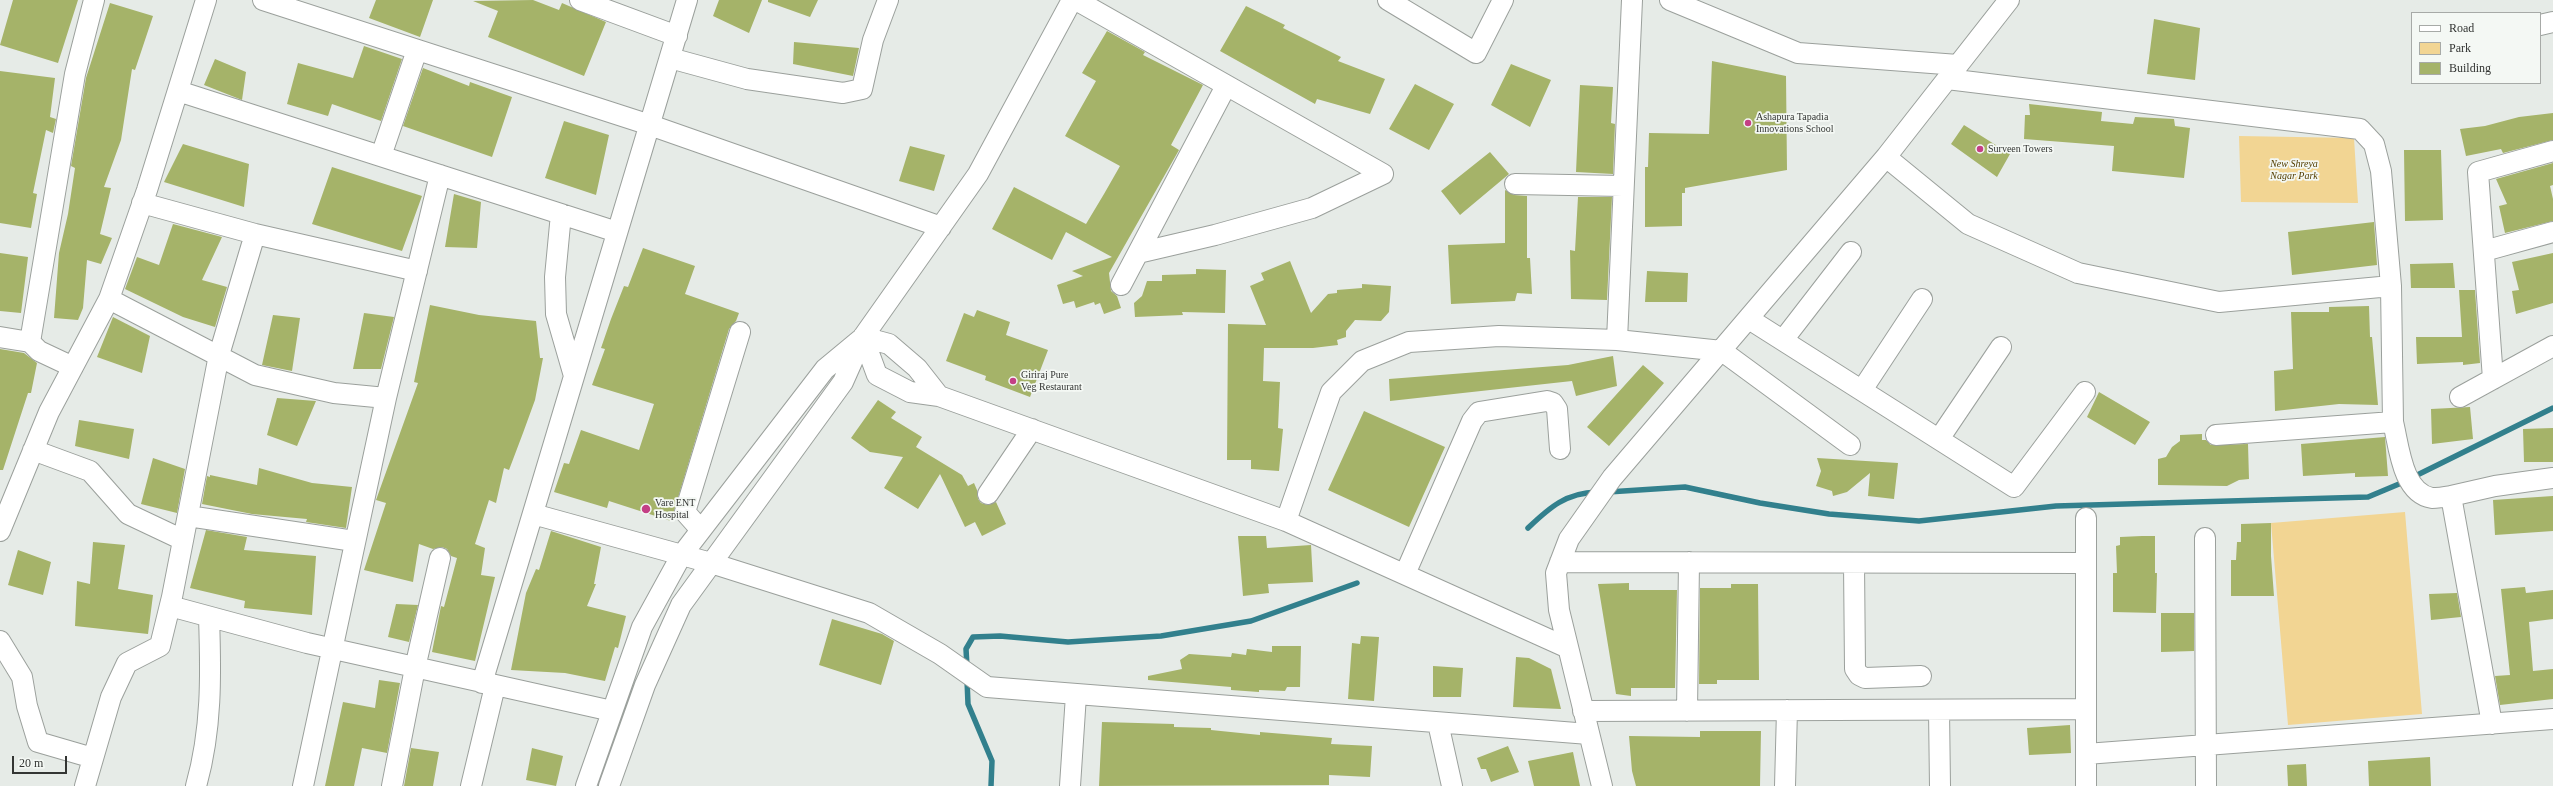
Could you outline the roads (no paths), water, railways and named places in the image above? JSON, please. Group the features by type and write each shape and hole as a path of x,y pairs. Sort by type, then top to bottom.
{"street":[{"path":"30,342 75,74 94,0"},
{"path":"0,531 49,412 109,299 142,202 206,0"},
{"path":"263,0 650,125 941,227"},
{"path":"580,0 676,36"},
{"path":"471,786 489,684 533,514 687,0"},
{"path":"670,58 747,79 843,93 862,89 873,40 888,0"},
{"path":"609,786 645,685 681,605 843,382 863,337 978,174 1072,0"},
{"path":"1076,0 1383,174 1312,208 1215,235 1138,253"},
{"path":"1388,0 1476,53 1503,0"},
{"path":"1616,340 1632,0"},
{"path":"1670,0 1798,53 1953,72 2360,129 2374,144 2381,171 2391,286 2393,422 2409,478 2421,494 2433,498 2451,496 2495,486 2553,478"},
{"path":"1602,786 1559,610 1556,573 1569,539 1612,478 1722,351 1886,157 2010,0"},
{"path":"2541,25 2553,22"},
{"path":"381,156 417,50"},
{"path":"1121,285 1226,86"},
{"path":"178,91 617,232"},
{"path":"2493,379 2478,172 2553,151"},
{"path":"1886,157 1968,224 2078,273 2219,302 2391,286"},
{"path":"303,786 331,648 386,398 440,175"},
{"path":"1515,184 1623,186"},
{"path":"142,202 255,234 417,271"},
{"path":"561,214 555,277 556,314 574,376"},
{"path":"2484,251 2553,232"},
{"path":"86,786 110,697 127,663 160,646 170,606 219,355 255,234"},
{"path":"1783,340 1851,252"},
{"path":"109,299 256,375 334,394 386,398"},
{"path":"1862,390 1922,299"},
{"path":"1749,319 2014,487 2085,392"},
{"path":"701,530 685,512 740,332"},
{"path":"1286,520 1331,392 1362,361 1409,342 1499,336 1616,340 1722,351 1850,445"},
{"path":"0,337 30,342 39,352 72,367"},
{"path":"863,337 889,344 917,368 939,396"},
{"path":"863,337 877,375 910,392 939,396 1286,520 1568,648"},
{"path":"586,786 642,627 681,556 825,369 863,337"},
{"path":"2460,397 2553,346"},
{"path":"1939,440 2001,347"},
{"path":"1405,574 1472,421 1479,412 1547,401 1553,403 1557,409 1560,449"},
{"path":"2216,435 2393,422"},
{"path":"988,494 1032,429"},
{"path":"33,450 90,471 128,514 183,540"},
{"path":"2451,496 2492,724"},
{"path":"533,514 681,556 711,563 869,613 940,654 987,687 1589,734"},
{"path":"188,516 354,541"},
{"path":"2086,518 2084,562 2086,786"},
{"path":"2205,538 2206,786"},
{"path":"392,786 415,668 440,558"},
{"path":"1560,562 2084,562"},
{"path":"1687,711 1689,562"},
{"path":"1854,563 1855,669 1865,678 1921,676"},
{"path":"170,606 331,648 415,668 612,711"},
{"path":"196,786 203,760 211,691 209,617"},
{"path":"0,641 22,677 27,706 38,742 93,758"},
{"path":"1070,786 1076,695"},
{"path":"1583,711 2086,709"},
{"path":"1785,786 1787,710"},
{"path":"1939,710 1940,786"},
{"path":"2086,754 2553,719"},
{"path":"1438,723 1452,786"}],"waterway":[{"path":"1608,492 1685,487 1760,503 1829,514 1919,521 2056,506 2368,497 2399,484 2553,408"},
{"path":"1528,528 1559,502 1576,495 1597,492"},
{"path":"967,667 966,649 973,637 1000,636 1068,642 1161,636 1251,621 1357,583"},
{"path":"967,680 968,704 992,761 991,786"}],"place":[{"name":"Ashapura Tapadia Innovations School","path":"1748,123"},
{"name":"Surveen Towers","path":"1980,149"},
{"name":"Giriraj Pure Veg Restaurant","path":"1013,381"},
{"name":"Vare ENT Hospital","path":"646,509"}],"park label":[{"name":"New Shreya Nagar Park","path":"2294,170"}]}
